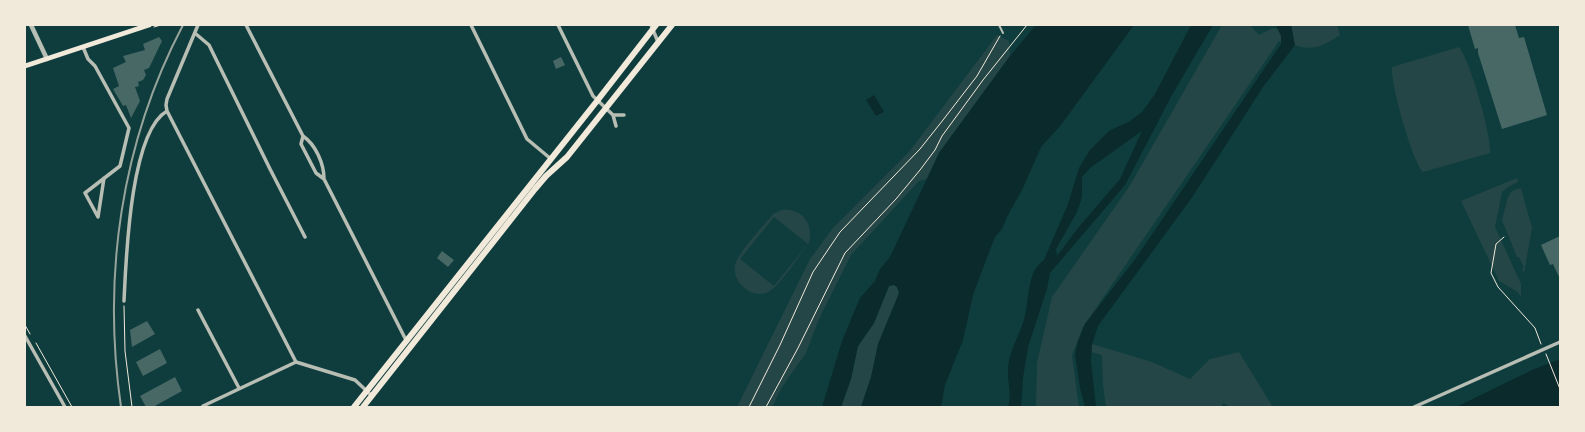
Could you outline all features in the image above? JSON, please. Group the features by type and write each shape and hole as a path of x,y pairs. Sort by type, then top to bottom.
{"main road":[{"path":"25,66 149,25"},
{"path":"408,343 546,176 567,157 672,25"},
{"path":"354,407 369,393 550,159 597,102 654,26"},
{"path":"363,407 369,393"}],"street":[{"path":"31,25 47,58"},
{"path":"198,25 196,34 169,95 166,105 167,111 296,362"},
{"path":"246,25 303,136 311,141 324,168 324,179"},
{"path":"471,25 527,140 550,159"},
{"path":"558,25 593,96 597,102 613,115 616,126"},
{"path":"654,26 658,42"},
{"path":"196,34 209,45 270,169 306,237"},
{"path":"84,46 88,59 95,66 129,128 120,166 104,178 85,193 98,217 104,178"},
{"path":"124,301 134,187 142,155 156,121 167,111"},
{"path":"613,115 624,115"},
{"path":"303,136 301,144 316,173 324,179 408,343"},
{"path":"198,310 239,388"},
{"path":"25,336 65,407"},
{"path":"1414,407 1560,342"},
{"path":"203,406 296,362 355,380 369,393"}],"lane":[{"path":"999,25 1003,32"}],"path":[{"path":"766,407 798,348 845,253 896,199 936,150 942,136 1027,25"},
{"path":"749,407 780,345 813,272 840,232 920,149 977,76 1003,32"},
{"path":"1504,237 1496,244 1491,273 1498,287 1535,328 1560,389"},
{"path":"124,301 125,351 132,407"},
{"path":"25,325 72,407"}],"shaded area":[{"path":"1036,25 1134,25 1061,125 1041,147 1023,188 1002,229 995,237 973,295 963,340 945,385 941,407 861,407 871,377 878,344 899,293 897,287 894,285 889,286 874,323 858,346 851,379 841,407 822,407 842,341 860,298 875,281 880,269 890,257 939,153 1010,56"},
{"path":"1191,25 1213,25 1172,95 1125,185 1050,273 1047,289 1028,347 1023,378 1021,407 1008,407 1010,397 1008,372 1009,361 1025,317 1031,280 1036,268 1044,260 1068,204 1079,168 1090,150 1109,131 1130,121 1142,112 1155,94","holes":["1142,131 1120,179 1078,228 1057,256 1056,249 1077,212 1082,197 1082,177 1090,168"]},
{"path":"1222,25 1250,25 1259,35 1273,28 1293,35 1291,25 1337,25 1340,35 1323,45 1311,48 1279,41 1083,327 1072,355 1079,407 1036,407 1037,363 1052,297 1129,187"},
{"path":"1276,25 1291,25 1295,45 1263,87 1193,196 1098,326 1092,344 1091,361 1096,407 1085,407 1080,388 1075,354 1078,341 1085,324 1136,258 1281,44 1281,36"},
{"path":"997,35 1009,41 1010,56 939,153 927,179 919,181 851,255 819,319 806,353 782,387 772,407 737,407 810,259 833,228 909,152"},
{"path":"1459,47 1469,67 1484,116 1490,144 1490,153 1423,172 1418,165 1408,138 1394,88 1392,67"},
{"path":"874,95 884,112 876,116 866,100"},
{"path":"1517,178 1518,182 1502,192 1495,227 1521,284 1521,297 1518,292 1499,281 1461,201"},
{"path":"1521,188 1532,228 1524,273 1522,268 1524,267 1519,257 1517,257 1502,220 1508,197 1512,191"},
{"path":"782,210 789,210 801,215 808,224 810,230 809,243 785,276 770,291 763,294 756,293 743,287 738,281 735,274 735,267 737,260 744,249 773,214","holes":["774,217 808,244 774,286 740,259"]},
{"path":"894,285 897,287 899,293 861,407 841,407 851,379 858,346 874,323 889,286"},
{"path":"1092,344 1152,362 1190,379 1210,359 1239,352 1273,407 1231,407 1223,403 1221,407 1106,407 1103,385 1102,355 1091,352"},
{"path":"1560,359 1560,407 1456,407 1532,370"}],"building":[{"path":"1468,25 1515,25 1519,38 1524,37 1547,115 1502,129 1478,53 1478,48 1475,49"},
{"path":"159,37 162,41 149,68 144,70 146,75 143,80 138,82 139,86 135,87 140,101 131,118 126,105 123,106 113,89 119,86 113,68 126,62 123,56 145,50 143,44"},
{"path":"561,57 565,65 556,69 553,61"},
{"path":"1560,236 1560,279 1553,264 1550,265 1541,245"},
{"path":"442,251 454,260 448,267 437,258"},
{"path":"147,321 155,334 132,347 130,330"},
{"path":"160,349 167,363 143,376 136,362"},
{"path":"175,377 182,391 153,407 146,407 140,396"}],"railway":[{"path":"121,407 116,358 114,309 116,260 122,211 131,163 144,116 162,70 183,25"}]}
